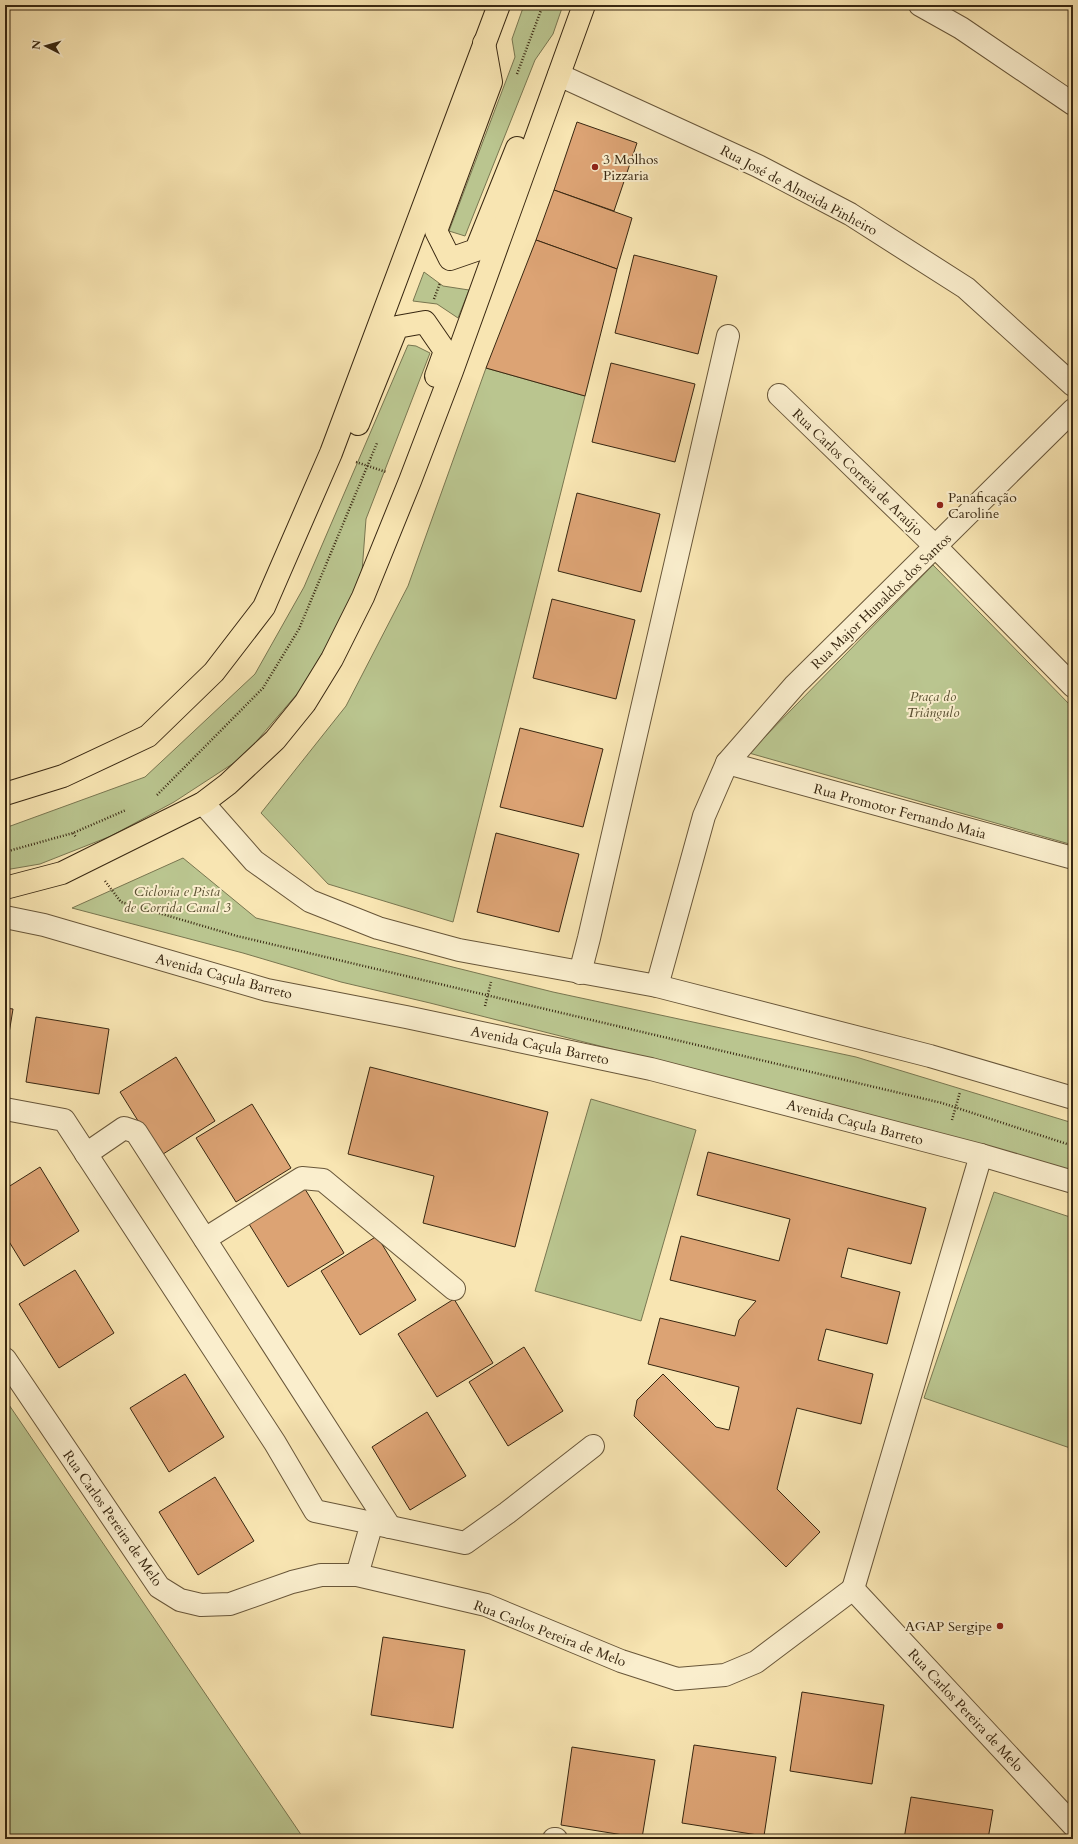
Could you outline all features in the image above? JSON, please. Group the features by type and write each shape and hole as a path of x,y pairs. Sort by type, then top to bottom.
{"main road":[{"path":"5,794 63,776 148,736 214,672 264,607 334,446 499,5"},
{"path":"5,888 62,873 203,803 228,784 275,740 305,703 332,659 363,597 452,371 584,5"},
{"path":"484,43 491,82 436,230 450,259 476,250 531,114 559,75"},
{"path":"304,518 333,482 397,328 425,322 446,351 399,477 392,524"}],"street":[{"path":"920,5 961,28 1073,104"},
{"name":"Rua José de Almeida Pinheiro","path":"559,75 758,166 850,214 966,288 1073,385"},
{"path":"580,972 590,938 728,336"},
{"name":"Rua Carlos Correia de Araújo","path":"779,395 936,547 1073,686"},
{"name":"Rua Major Hunaldos dos Santos","path":"657,986 704,816 727,763 795,685 1073,410"},
{"name":"Rua Promotor Fernando Maia","path":"727,763 1073,858"},
{"path":"203,803 254,861 310,901 378,928 459,950 657,986 968,1067 1073,1098"},
{"name":"Avenida Caçula Barreto","path":"5,917 44,925 267,990 478,1032 651,1069 981,1155 1073,1182"},
{"path":"5,1109 64,1120 274,1443 315,1511 465,1544 593,1446"},
{"path":"86,1154 124,1128 136,1132 205,1239 381,1525"},
{"path":"853,1589 981,1155"},
{"path":"205,1239 302,1178 323,1180 454,1289"},
{"name":"Rua Carlos Pereira de Melo","path":"5,1359 159,1587 180,1600 201,1605 230,1604 292,1582 321,1576 357,1575 486,1605 621,1662 677,1679 724,1675 756,1662 853,1589 1073,1825"},
{"path":"357,1575 381,1525"}],"path":[{"path":"344,458 399,477"},
{"path":"73,833 90,860 121,902 237,936 956,1107 1073,1146"},
{"path":"478,1032 498,957"},
{"path":"944,1146 968,1067"}],"green space":[{"path":"524,5 563,5 553,34 535,60 465,236 449,231 515,57 512,39"},
{"path":"424,272 443,286 469,290 458,318 437,304 413,301"},
{"path":"408,345 416,346 430,353 366,519 361,585 303,687 243,757 174,802 111,836 40,864 5,870 5,828 145,777 255,674 304,587"},
{"path":"486,368 585,396 453,922 328,884 261,813 346,706 408,586"},
{"name":"Praça do Triângulo","path":"933,565 1073,708 1073,845 749,753"},
{"name":"Ciclovia e Pista de Corrida Canal 3","path":"183,858 256,918 553,992 856,1057 1073,1123 1073,1176 981,1155 829,1104 430,1003 341,982 243,953 72,908"},
{"path":"591,1099 696,1130 641,1321 535,1291"},
{"path":"994,1192 1073,1218 1073,1449 924,1398"},
{"path":"5,1399 304,1839 5,1839"}],"building":[{"name":"3 Molhos Pizzaria","path":"577,122 637,143 614,211 554,190"},
{"path":"554,190 632,218 617,269 536,240"},
{"path":"536,240 617,269 585,396 486,368"},
{"path":"634,255 717,276 698,354 615,333"},
{"path":"611,363 695,384 675,462 592,442"},
{"path":"577,493 660,514 641,592 558,571"},
{"path":"552,599 635,620 616,699 533,678"},
{"path":"520,728 603,749 583,827 500,807"},
{"path":"496,833 579,854 559,932 477,912"},
{"path":"5,1008 13,1009 5,1058"},
{"path":"36,1017 109,1029 99,1094 26,1082"},
{"path":"176,1057 215,1121 160,1156 120,1092"},
{"path":"370,1067 548,1112 515,1247 423,1223 434,1176 348,1154"},
{"path":"252,1104 291,1168 236,1202 196,1138"},
{"path":"708,1152 926,1208 911,1264 848,1248 841,1277 900,1292 887,1344 826,1329 818,1360 873,1374 861,1424 797,1408 777,1489 820,1532 786,1567 634,1416 637,1400 663,1374 716,1427 729,1430 739,1387 648,1364 660,1318 735,1336 739,1320 756,1301 670,1280 681,1236 779,1261 790,1219 697,1195"},
{"path":"40,1167 79,1231 24,1266 5,1235 5,1189"},
{"path":"305,1189 344,1253 288,1287 249,1224"},
{"path":"377,1236 416,1300 360,1335 321,1271"},
{"path":"75,1270 114,1333 59,1368 19,1304"},
{"path":"454,1299 493,1363 437,1397 398,1334"},
{"path":"524,1347 563,1411 508,1446 469,1382"},
{"path":"185,1374 224,1437 169,1472 130,1408"},
{"path":"427,1412 466,1476 410,1510 372,1447"},
{"path":"215,1477 254,1541 198,1575 159,1512"},
{"path":"383,1637 465,1650 453,1728 371,1715"},
{"path":"802,1692 884,1705 872,1784 790,1771"},
{"path":"694,1745 776,1757 764,1836 682,1823"},
{"path":"572,1747 655,1760 642,1838 561,1825"},
{"path":"911,1797 993,1810 988,1839 904,1839"}],"place":[{"name":"3 Molhos Pizzaria","path":"595,167"},
{"name":"Panaficação Caroline","path":"940,505"},
{"name":"AGAP Sergipe","path":"1000,1626"}]}
